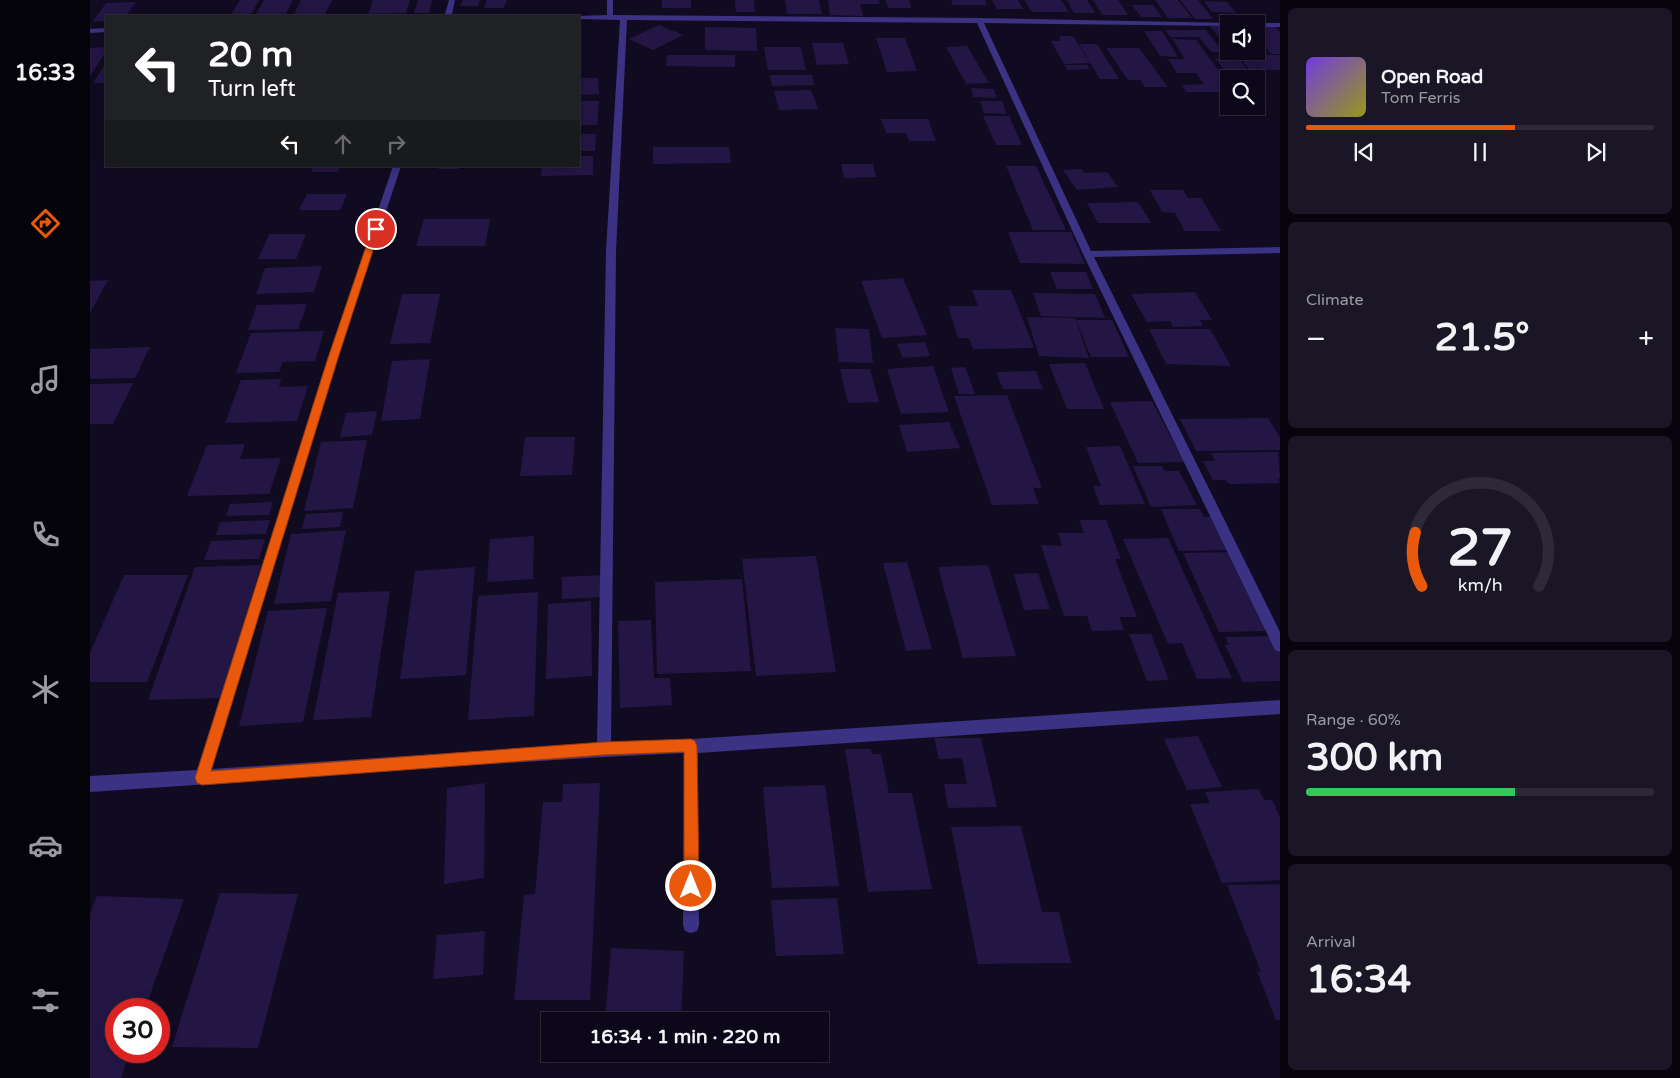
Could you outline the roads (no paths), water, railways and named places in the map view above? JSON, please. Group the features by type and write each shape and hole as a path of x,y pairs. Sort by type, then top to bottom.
{"street":[{"path":"448,15 452,0"},
{"path":"610,0 610,17"},
{"path":"580,16 1220,24"},
{"path":"604,749 611,251 624,17"},
{"path":"979,20 1088,254 1280,646"},
{"path":"1265,25 1280,25"},
{"path":"90,30 105,30"},
{"path":"202,778 330,368 397,167"},
{"path":"1088,254 1280,250"},
{"path":"90,784 202,778 604,749 691,746 1280,707"},
{"path":"691,746 692,926"}]}
